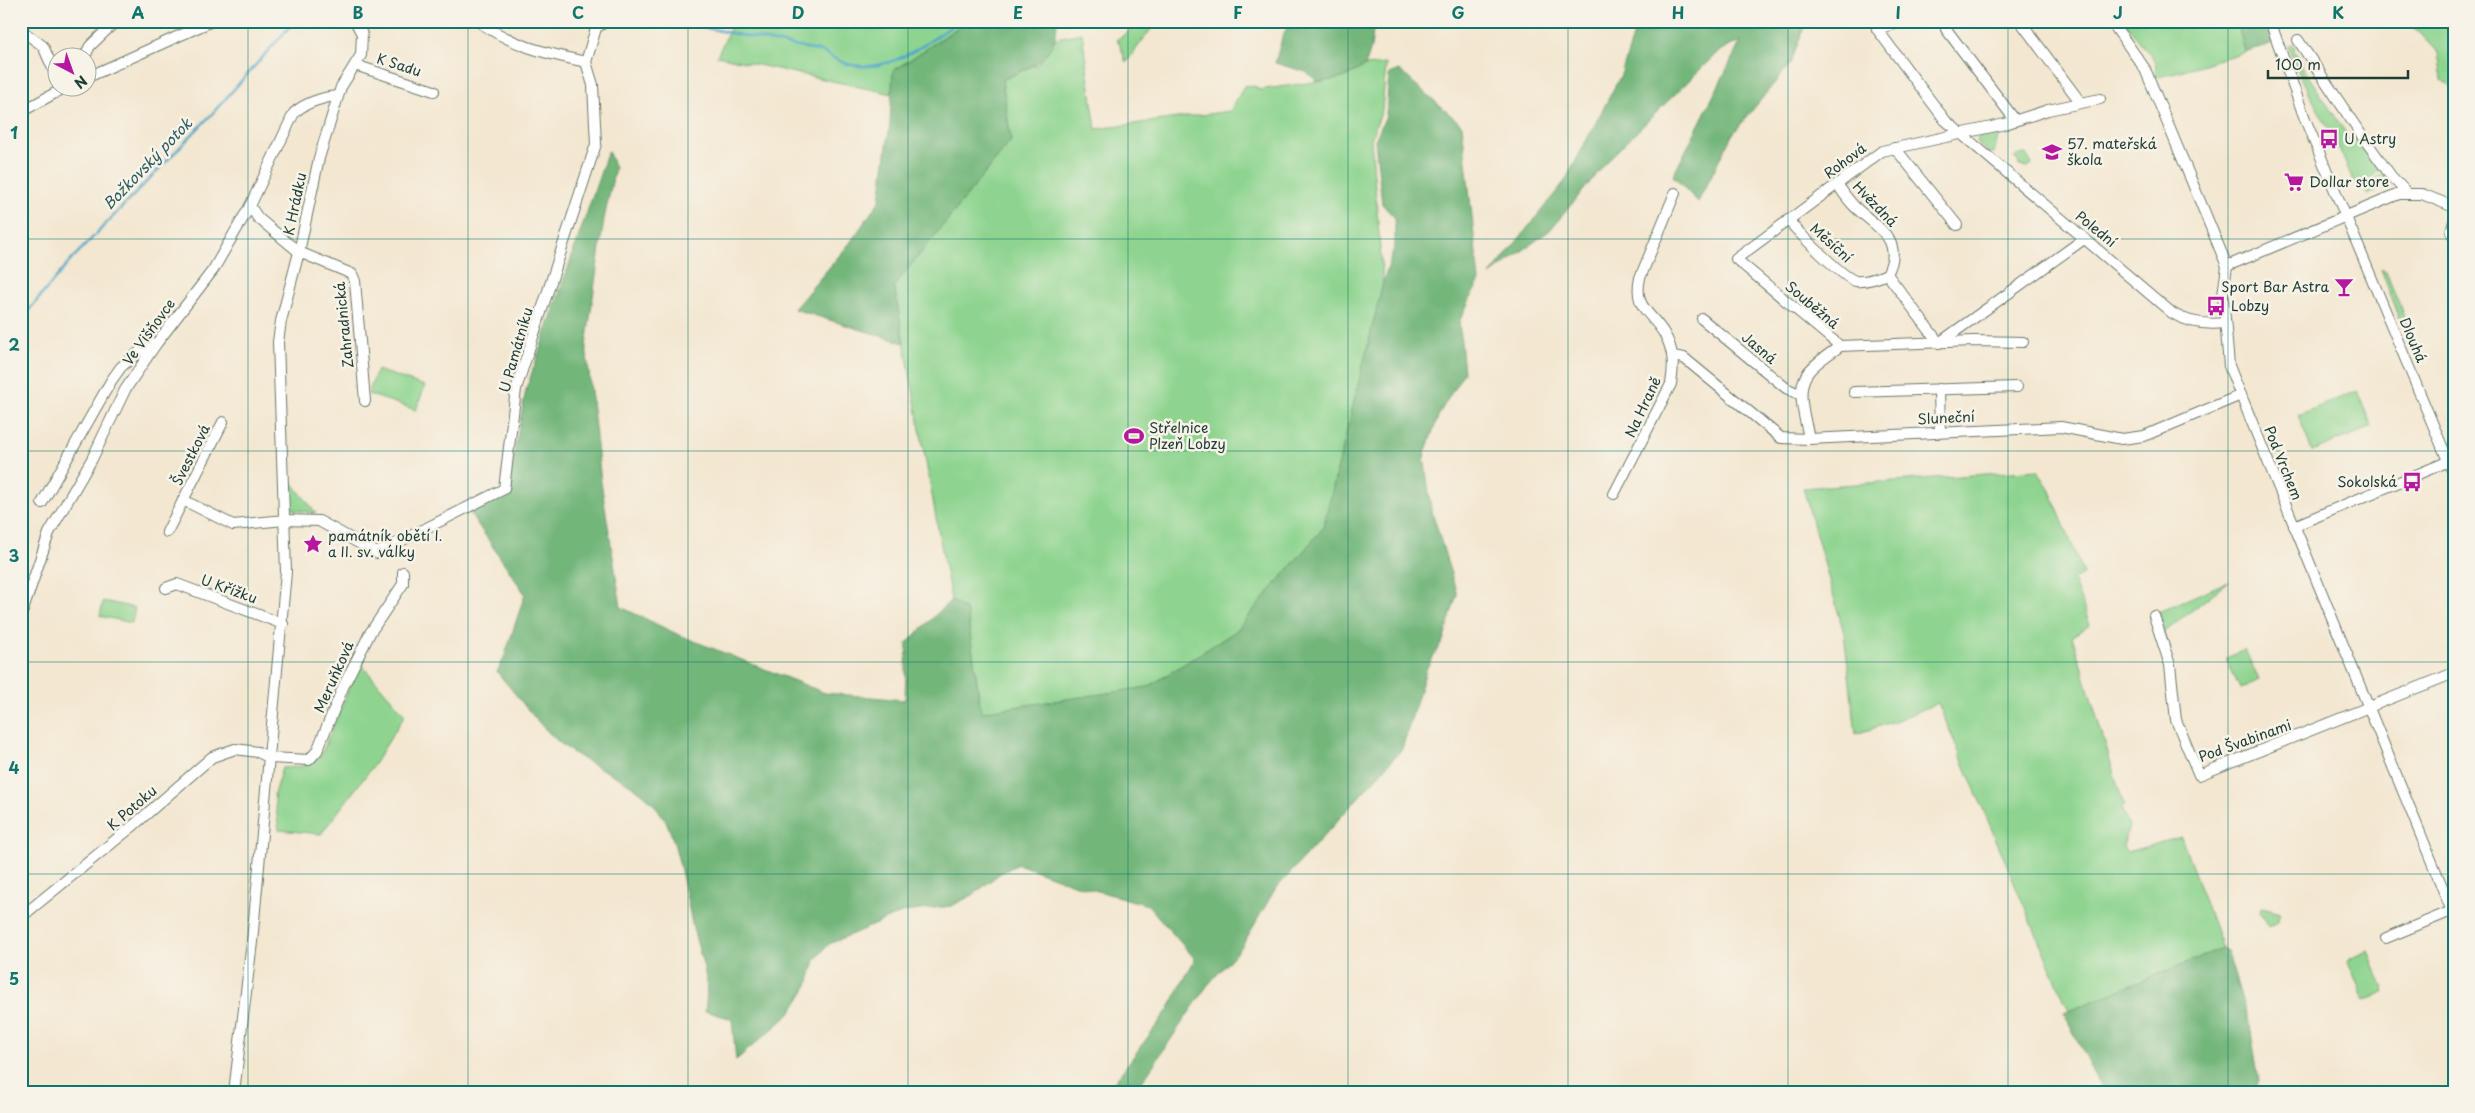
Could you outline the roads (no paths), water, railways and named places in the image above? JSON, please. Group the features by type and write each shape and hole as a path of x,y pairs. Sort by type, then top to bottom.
{"street":[{"path":"89,48 116,21"},
{"path":"98,72 212,21"},
{"name":"K Hrádku","path":"250,206 258,218 299,252 319,158 337,96 361,55 362,34 355,21"},
{"path":"478,21 496,34 534,51 586,62 596,28 606,21"},
{"name":"Polední","path":"1904,21 1877,29 1929,102 1959,133 2084,239 2184,320 2211,324 2225,323"},
{"path":"2020,21 2081,103"},
{"path":"2111,21 2145,69 2227,266 2389,198 2407,193 2422,194 2454,207"},
{"name":"Dlouhá","path":"2270,21 2305,119 2451,460 2454,475"},
{"path":"1946,29 2015,120"},
{"path":"21,30 43,46 48,57"},
{"path":"2298,40 2360,133 2407,193"},
{"name":"U Památníku","path":"285,520 319,521 377,554 504,489 516,389 596,144 593,86 586,62"},
{"name":"K Sadu","path":"355,65 434,91"},
{"path":"21,112 48,94"},
{"name":"Ve Višňovce","path":"21,616 56,519 84,474 125,390 156,344 214,270 250,206 294,112 328,97 337,96"},
{"name":"Rohová","path":"1736,259 1882,151 2100,99"},
{"path":"1895,148 1956,225"},
{"name":"Hvězdná","path":"1837,184 1853,205 1889,237 1892,246 1887,274"},
{"name":"Na Hraně","path":"1614,494 1671,384 1673,356 1664,334 1639,301 1638,292 1640,278 1675,193"},
{"name":"Měsíční","path":"1788,220 1801,235 1851,279 1865,280 1887,274"},
{"path":"2454,222 2451,231 2454,237"},
{"name":"Souběžná","path":"1939,343 1956,333 2084,239"},
{"path":"234,1092 252,942 283,624 286,572 278,342 282,314 299,252"},
{"name":"Zahradnická","path":"299,252 310,258 349,271 352,274 355,281 365,401"},
{"name":"Souběžná","path":"1736,259 1840,346 2023,342"},
{"name":"Pod Vrchem","path":"2227,266 2223,295 2229,366 2453,912"},
{"path":"1887,274 1939,343"},
{"name":"Jasná","path":"1702,319 1786,388 1801,395"},
{"path":"42,503 111,381 132,357 150,343 156,344"},
{"path":"1809,439 1801,395 1807,374 1840,346"},
{"name":"Sluneční","path":"1673,356 1684,358 1781,438 1809,439 2061,427 2122,439 2144,436 2241,395"},
{"path":"1854,392 2017,387"},
{"path":"1939,389 1940,432"},
{"name":"Švestková","path":"167,532 223,422"},
{"path":"2294,526 2451,460"},
{"name":"Švestková","path":"183,500 233,525 285,520"},
{"name":"Meruňková","path":"270,758 309,760 317,751 344,685 370,633 403,584 403,572"},
{"name":"U Křížku","path":"166,588 177,584 283,624"},
{"name":"Pod Švabinami","path":"2154,616 2170,665 2176,720 2199,775 2454,673"},
{"name":"K Potoku","path":"21,917 134,826 212,757 235,750 258,752 270,758"},
{"path":"2386,938 2453,912"}],"waterway":[{"name":"Božkovský potok","path":"21,324 24,316 71,260 210,116 295,21"},
{"name":"Božkovský potok","path":"673,21 823,52 844,63 860,66 890,62 905,56 959,21"}],"place":[{"name":"U Astry","path":"2329,139"},
{"name":"57. mateřská škola","path":"2052,152"},
{"name":"Dollar store","path":"2294,182"},
{"name":"Sport Bar Astra","path":"2344,287"},
{"name":"Lobzy","path":"2216,306"},
{"name":"Střelnice Plzeň Lobzy","path":"1134,436"},
{"name":"Sokolská","path":"2412,482"},
{"name":"památník obětí I. a II. sv. války","path":"313,544"}]}
